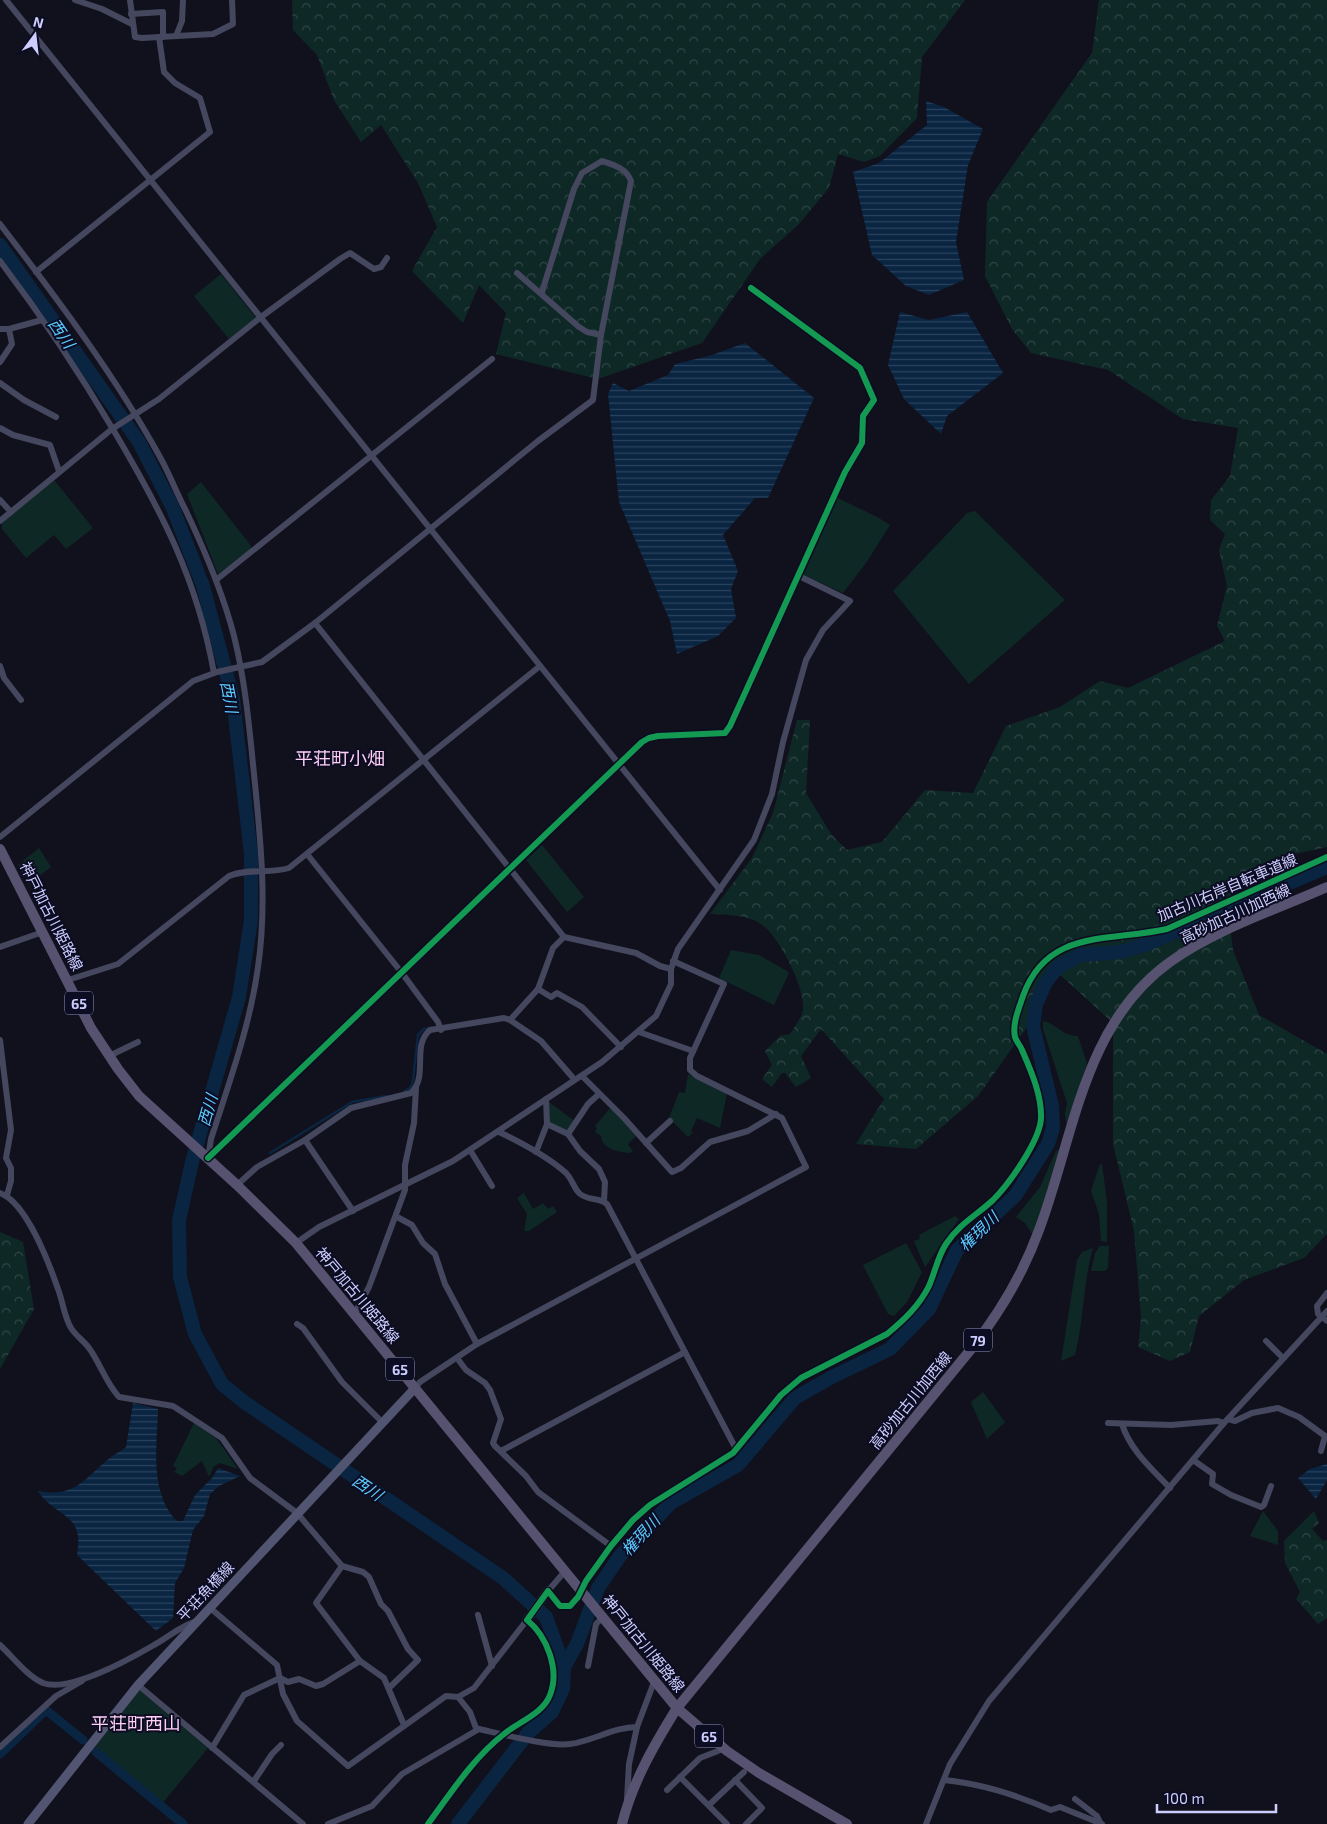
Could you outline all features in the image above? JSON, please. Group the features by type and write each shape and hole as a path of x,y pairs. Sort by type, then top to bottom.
{"main road":[{"name":"神戸加古川姫路線","path":"0,849 91,1028 109,1056 140,1096 237,1185 296,1243 566,1570 654,1682 677,1708 723,1749 759,1773 847,1824"},
{"name":"高砂加古川加西線","path":"622,1824 628,1803 655,1744 677,1708 972,1348 1009,1296 1040,1230 1090,1069 1105,1036 1134,996 1169,963 1198,944 1327,887"},
{"name":"平荘魚橋線","path":"28,1824 138,1685 415,1388"},
{"path":"528,1619 546,1593"}],"street":[{"path":"6,0 720,890"},
{"path":"75,0 102,9 132,24"},
{"path":"130,0 135,37 214,34 233,24 232,0"},
{"path":"176,36 183,18 183,0"},
{"path":"36,272 210,132 200,98 175,83 164,72 161,37 163,12 131,14"},
{"path":"0,837 193,681 216,673 262,662 315,623 538,441 593,400 601,334 632,181 627,173 617,166 602,160 582,173 574,189 542,292"},
{"path":"0,224 136,415 162,460 216,580 234,636 250,732 263,872 258,967 247,1022 206,1157"},
{"path":"0,521 112,429 136,415 261,318 350,253 374,269 381,268 387,258"},
{"path":"0,261 96,400 152,495 175,542 206,631 216,673"},
{"path":"517,272 542,292 579,327 587,332 601,334"},
{"path":"206,1157 619,764 649,738 725,733 730,726 799,576 844,472 862,443 864,416 874,400 860,368 751,288"},
{"path":"0,329 9,329 42,320"},
{"path":"0,362 12,344 9,329"},
{"path":"216,580 492,359"},
{"path":"0,383 24,400 56,417"},
{"path":"0,428 13,435 50,445 59,472"},
{"path":"0,500 11,512"},
{"path":"296,1243 319,1228 406,1184 500,1132 621,1047 656,1016 671,984 673,960 690,930 754,840 772,794 783,742 806,660 823,630 850,601 799,576"},
{"path":"315,623 564,937 636,953 660,966 671,969"},
{"path":"0,666 4,678 21,700"},
{"path":"68,980 118,964 224,878 240,872 277,872 289,868 540,666"},
{"path":"307,854 402,972 438,1022 441,1030"},
{"path":"0,947 43,932"},
{"path":"510,1020 538,989 553,948 564,937"},
{"path":"415,1388 420,1382 477,1344 806,1167 787,1127 776,1114 697,1076 690,1070 689,1062 693,1050 724,984 673,960"},
{"path":"538,989 551,997 557,993 582,1007 621,1047"},
{"path":"355,1313 364,1299 397,1217 406,1184 405,1165 414,1123 421,1043 424,1035 430,1030 441,1030 489,1020 510,1020 541,1041 574,1079"},
{"path":"639,1032 693,1050"},
{"path":"0,1040 11,1130 6,1158 11,1168 11,1181 3,1194 18,1205 27,1219 58,1289 64,1313 71,1329 89,1348 118,1397 173,1406 214,1432 222,1438 250,1478 297,1513 342,1566 363,1572 369,1577 381,1604 388,1611 408,1649 418,1660 389,1688"},
{"path":"109,1056 138,1042"},
{"path":"582,1076 674,1172 710,1142 748,1131 776,1114"},
{"path":"237,1185 257,1166 305,1140 351,1108 396,1098 411,1093 416,1088"},
{"path":"568,1134 588,1104 599,1094"},
{"path":"536,1152 547,1124 546,1098"},
{"path":"646,1143 670,1121"},
{"path":"547,1124 568,1134 603,1176 605,1182 604,1201 736,1449"},
{"path":"500,1132 536,1152 568,1174 579,1193 586,1198 604,1201"},
{"path":"305,1140 353,1211"},
{"path":"470,1150 492,1186"},
{"path":"397,1217 412,1225 423,1243 436,1254 445,1284 477,1344"},
{"path":"1324,1319 1317,1306 1327,1293"},
{"path":"926,1824 950,1764 990,1701 1226,1421 1283,1358 1324,1319 1327,1311"},
{"path":"297,1324 303,1328 342,1382 383,1423"},
{"path":"1266,1342 1283,1358"},
{"path":"501,1451 685,1352"},
{"path":"457,1358 466,1370 490,1390 501,1419 493,1443 526,1476 538,1492 612,1546"},
{"path":"1108,1423 1177,1424 1235,1421 1252,1413 1278,1408 1306,1421 1325,1436 1321,1451"},
{"path":"1122,1424 1124,1432 1141,1458 1170,1488"},
{"path":"1194,1460 1213,1474 1212,1484 1230,1495 1261,1507 1264,1505 1271,1486"},
{"path":"342,1566 316,1603 360,1661 379,1672 389,1688 404,1726"},
{"path":"546,1593 566,1570"},
{"path":"209,1607 277,1665 283,1694 297,1721 348,1766 446,1696 458,1697 474,1688 528,1619"},
{"path":"478,1615 492,1666"},
{"path":"588,1666 596,1624 602,1615"},
{"path":"0,1747 56,1696 83,1680 155,1645 182,1626 197,1621"},
{"path":"0,1645 43,1683 52,1685 83,1680"},
{"path":"280,1678 288,1682 299,1679 316,1686 340,1675 360,1661"},
{"path":"212,1748 244,1695 280,1678"},
{"path":"628,1803 629,1764 637,1727 654,1682"},
{"path":"138,1685 303,1824"},
{"path":"458,1697 470,1712 476,1728 479,1730 548,1742 563,1744 588,1741 618,1729 637,1727"},
{"path":"328,1824 372,1806 402,1774 479,1730"},
{"path":"254,1781 272,1754 281,1745"},
{"path":"667,1790 700,1758 723,1749"},
{"path":"709,1805 744,1772"},
{"path":"680,1777 727,1824"},
{"path":"735,1780 762,1808 746,1824"},
{"path":"944,1780 975,1783 1011,1793 1051,1810 1060,1807 1102,1824"},
{"path":"1075,1798 1097,1816 1102,1824"}],"green space":[{"path":"292,0 965,0 922,57 917,118 880,156 864,162 838,154 829,188 799,224 760,259 702,343 598,379 496,354 506,313 479,285 463,323 412,271 437,227 418,183 381,125 361,142 334,100 317,55 293,30"},
{"path":"1099,0 1327,0 1327,847 1276,858 1244,872 1227,904 1233,950 1259,1015 1327,1054 1327,1234 1304,1258 1244,1280 1199,1316 1190,1352 1170,1361 1138,1347 1141,1318 1134,1231 1113,1144 1113,1023 1058,973 1035,1016 978,1096 916,1149 856,1144 884,1099 821,1029 801,1056 811,1078 796,1087 785,1073 782,1073 772,1087 762,1079 772,1065 765,1051 780,1036 790,1034 802,1014 803,1005 798,981 786,955 765,927 746,917 710,914 752,858 773,813 797,720 810,720 806,793 831,834 847,850 882,842 925,790 973,793 1006,726 1060,707 1100,681 1128,688 1225,641 1217,626 1227,586 1219,550 1225,534 1210,520 1211,500 1230,476 1238,428 1183,419 1108,370 1031,353 1012,329 985,276 987,202 1092,53"},
{"path":"221,274 256,318 229,339 194,296"},
{"path":"54,480 93,528 66,549 54,535 26,558 2,529 2,523"},
{"path":"201,482 251,546 251,550 218,574 187,494"},
{"path":"836,497 890,525 866,563 843,593 802,574"},
{"path":"975,511 1065,600 969,684 893,591 967,513"},
{"path":"542,845 584,897 567,912 526,860"},
{"path":"39,848 51,867 29,884 18,865"},
{"path":"731,950 759,955 789,973 774,1005 719,978"},
{"path":"1043,1021 1068,1034 1078,1036 1087,1064 1067,1126 1065,1114 1067,1103 1043,1029"},
{"path":"688,1074 727,1093 720,1128 697,1118 691,1131 693,1133 688,1137 669,1118 679,1092 685,1093"},
{"path":"549,1102 576,1122 569,1132 549,1123"},
{"path":"611,1107 636,1136 628,1144 633,1151 629,1153 607,1147 601,1136 595,1132 597,1128 595,1126"},
{"path":"1060,1149 1033,1235 1025,1223 1016,1217 1040,1187 1056,1151"},
{"path":"1100,1164 1102,1164 1107,1202 1107,1242 1101,1241 1099,1214 1091,1191"},
{"path":"524,1193 533,1209 543,1203 548,1209 553,1206 557,1212 529,1231 524,1231 527,1214 517,1198"},
{"path":"955,1216 959,1219 925,1267 914,1241 920,1239 919,1235"},
{"path":"0,1232 23,1242 34,1309 0,1369"},
{"path":"906,1243 922,1272 907,1302 894,1316 888,1314 863,1265"},
{"path":"1100,1246 1109,1246 1108,1268 1105,1271 1091,1271 1095,1253"},
{"path":"1093,1248 1075,1355 1061,1361 1077,1260 1082,1252"},
{"path":"983,1392 1005,1422 987,1439 971,1402"},
{"path":"194,1423 216,1438 238,1469 220,1463 214,1466 209,1477 202,1461 182,1476 174,1472 177,1468 173,1466"},
{"path":"1263,1511 1278,1531 1278,1545 1250,1536"},
{"path":"1314,1511 1319,1523 1312,1529 1323,1541 1327,1540 1327,1618 1318,1624 1296,1599 1300,1592 1285,1563 1284,1541"},
{"path":"139,1690 208,1748 161,1805 94,1747"}],"water":[{"path":"926,101 944,107 983,129 968,165 956,242 964,280 929,295 906,286 872,255 853,172 879,163 927,125"},
{"path":"900,312 929,320 967,312 1003,373 947,416 941,434 904,399 888,365"},
{"path":"745,343 814,398 768,498 755,498 723,535 738,571 731,589 736,618 718,636 677,654 670,621 619,502 608,394 613,383 629,391 668,375 675,364 709,356"},
{"path":"133,1403 158,1409 156,1453 158,1483 168,1510 177,1521 183,1521 195,1495 212,1478 218,1468 240,1476 219,1486 210,1494 204,1516 193,1530 184,1568 175,1583 173,1618 156,1631 77,1555 77,1531 73,1523 45,1500 38,1491 61,1492 78,1485 112,1456 126,1447"},
{"path":"1327,1464 1327,1480 1316,1499 1298,1478 1310,1469"}],"waterway":[{"name":"西川","path":"0,245 139,442 172,506 203,586 233,699 251,854 251,920 239,997 192,1162 179,1220 180,1277 195,1334 222,1384 244,1402 503,1578 546,1617 564,1667 563,1689 552,1712 528,1733 458,1824"},
{"name":"権現川","path":"564,1667 577,1644 598,1588 620,1556 671,1503 738,1465 795,1398 832,1377 890,1349 929,1309 957,1250 1015,1196 1048,1144 1053,1128 1052,1106 1033,1026 1036,1004 1046,982 1058,967 1080,955 1121,952 1147,944 1327,867"},
{"path":"404,1092 411,1087 413,1080 418,1035 424,1029 430,1028"},
{"path":"270,1153 352,1102 387,1096"},
{"path":"0,1754 46,1710 83,1740"},
{"path":"96,1752 183,1824"}],"cycle path":[{"path":"208,1158 642,742 658,736 725,733 730,726 845,472 862,443 863,416 874,400 860,368 751,288"},
{"name":"加古川右岸自転車道線","path":"428,1824 463,1776 482,1754 504,1734 536,1713 547,1702 553,1685 550,1654 540,1635 527,1620 548,1591 560,1606 570,1606 578,1597 586,1581 611,1546 633,1520 650,1505 733,1453 781,1395 801,1378 887,1334 911,1312 925,1293 941,1254 951,1237 962,1225 993,1200 1015,1173 1035,1139 1041,1119 1040,1101 1035,1083 1014,1032 1015,1021 1023,996 1034,974 1048,959 1064,948 1103,938 1167,929 1327,857"}],"district":[{"name":"平荘町小畑","path":"340,758"},
{"name":"平荘町西山","path":"136,1723"}]}
